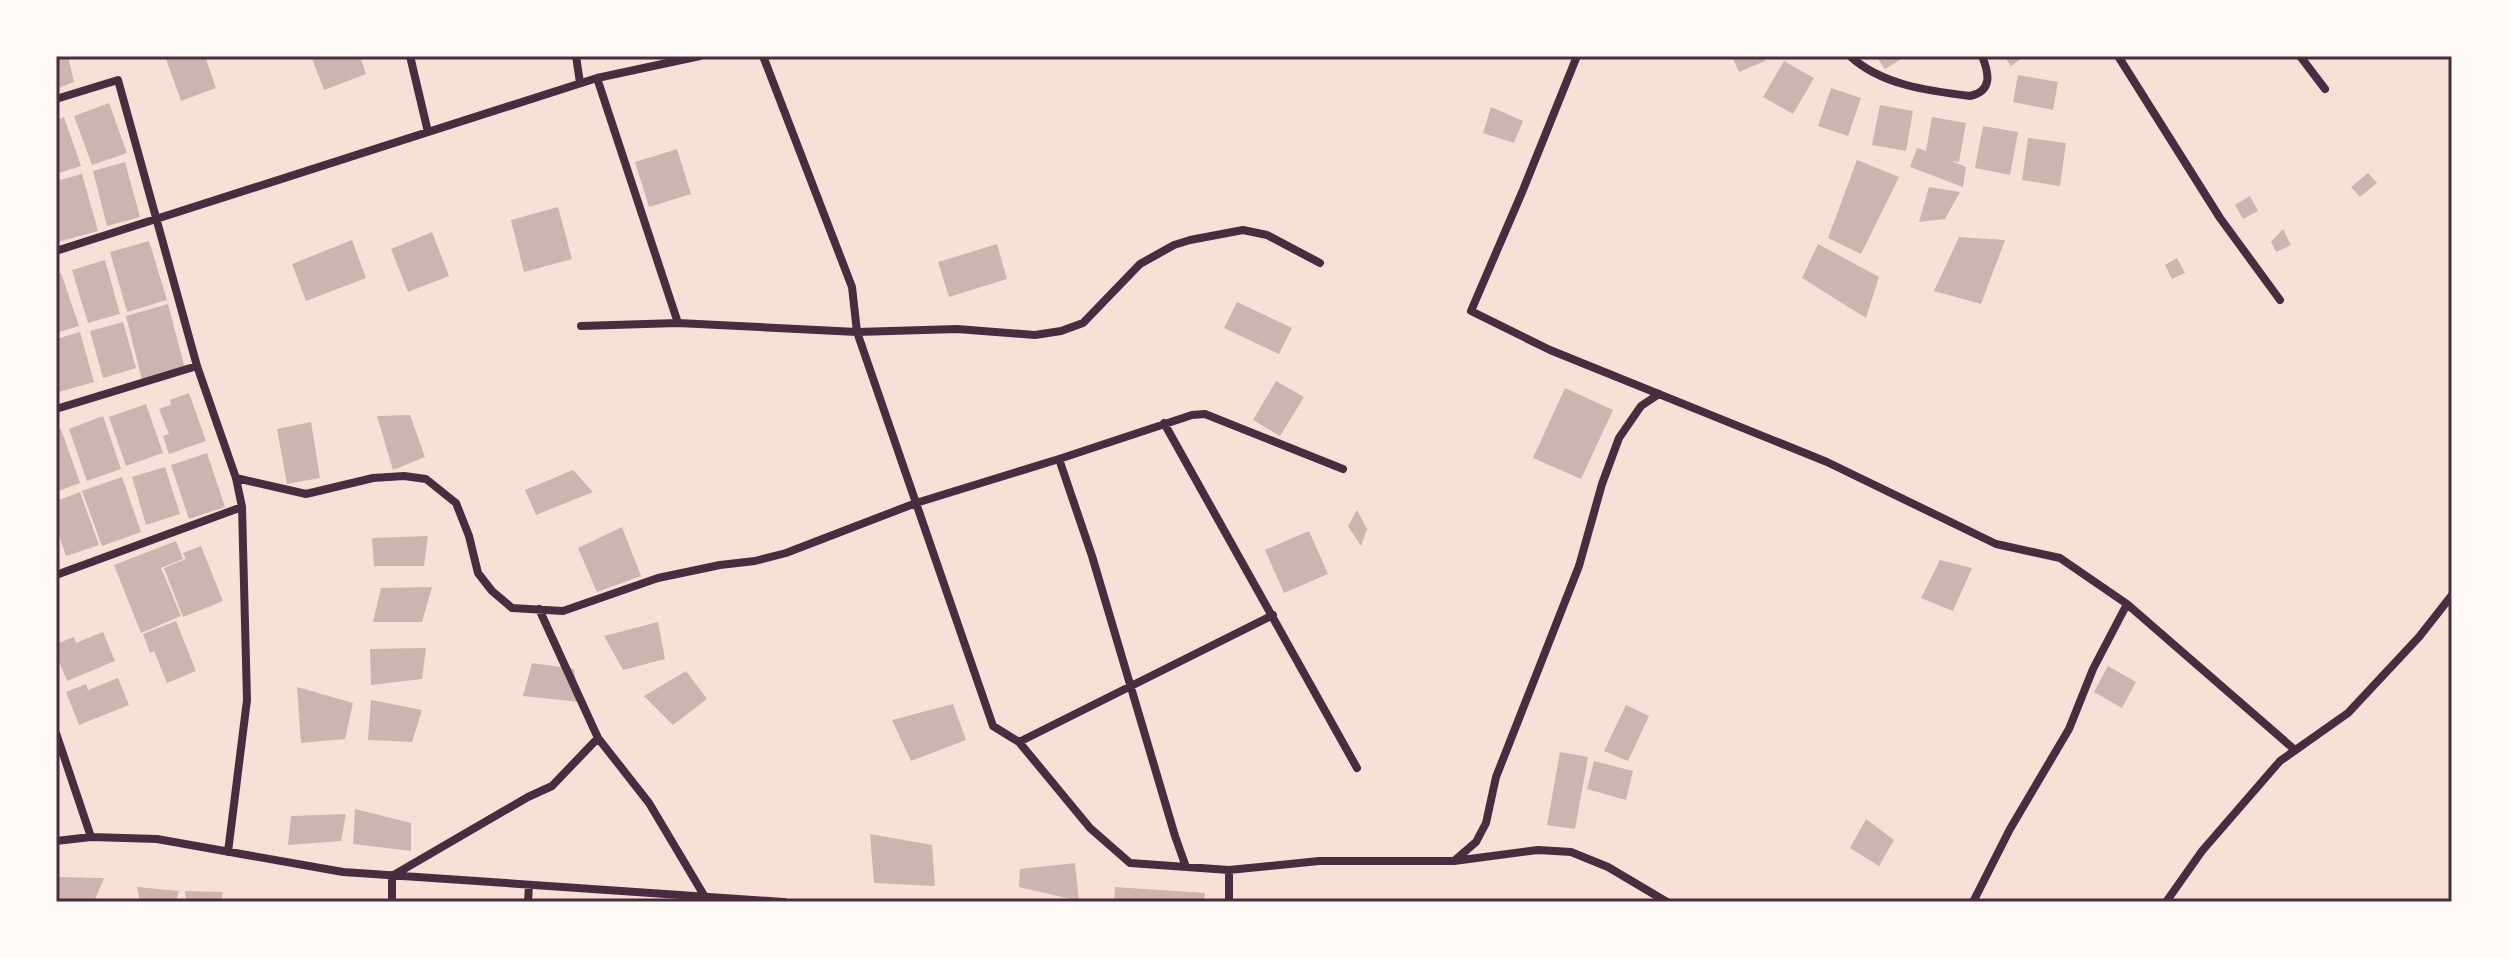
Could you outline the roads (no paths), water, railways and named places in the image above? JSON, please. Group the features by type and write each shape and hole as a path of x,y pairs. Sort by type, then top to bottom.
{"street":[{"path":"410,56 428,132"},
{"path":"576,56 580,83"},
{"path":"56,251 580,83 700,56"},
{"path":"763,56 852,287 857,332 993,726 1019,742 1090,828 1130,863 1229,870 1319,861 1454,861 1538,850 1571,852 1608,867 1667,902"},
{"path":"1577,56 1471,311 1550,350 1827,462 1996,544 2060,558 2127,604 2295,750"},
{"path":"1850,56 1866,71 1905,84 1970,96 1987,86 1989,73 1982,56"},
{"path":"2118,56 2220,218 2280,300"},
{"path":"2300,56 2325,89"},
{"path":"597,78 678,323"},
{"path":"56,99 118,80 197,366 236,478 242,507 247,700 228,852"},
{"path":"581,326 678,323 857,332 957,329 1035,335 1061,331 1083,323 1140,264 1174,245 1216,233 1243,230 1267,235 1320,263"},
{"path":"56,409 197,366"},
{"path":"1454,861 1476,842 1486,823 1496,777 1579,566 1602,484 1619,438 1641,406 1659,394"},
{"path":"236,478 306,494 373,478 404,476 426,479 456,503 469,536 478,573 492,591 512,608 563,611 658,578 765,559 916,503 1192,415 1205,414 1343,469"},
{"path":"1164,423 1357,768"},
{"path":"1059,459 1092,556 1186,867"},
{"path":"56,575 242,507"},
{"path":"2166,902 2202,851 2280,761 2348,713 2419,637 2452,595"},
{"path":"1973,902 2010,829 2069,729 2093,669 2127,604"},
{"path":"539,609 598,738 649,803 705,897"},
{"path":"1019,742 1273,615"},
{"path":"56,733 91,837"},
{"path":"392,876 552,786 598,738"},
{"path":"56,841 91,837 157,839 343,872 666,898 784,902"},
{"path":"1229,870 1229,902"},
{"path":"392,876 392,902"},
{"path":"528,902 529,885"}]}
